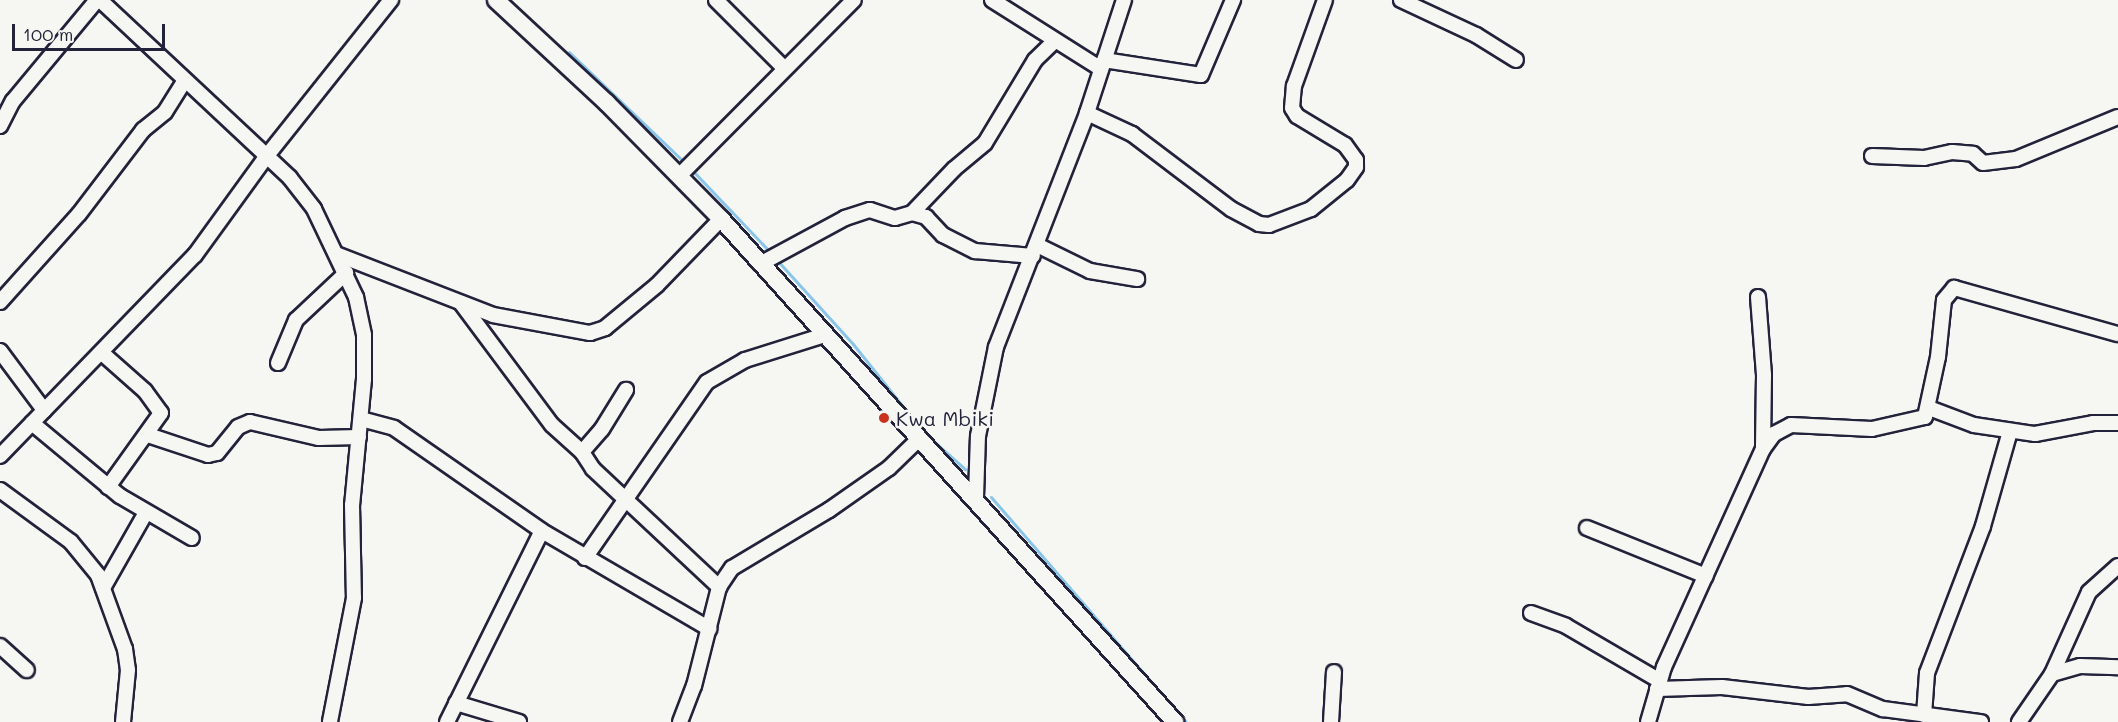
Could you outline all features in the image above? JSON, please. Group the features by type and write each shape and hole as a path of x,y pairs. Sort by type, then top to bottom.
{"main road":[{"path":"496,0 721,219 976,498 1175,722"}],"street":[{"path":"0,126 13,101 99,0 291,178 314,208 346,273 364,335 361,419 352,506 354,598 330,722"},
{"path":"0,456 195,255 266,157 391,0"},
{"path":"716,0 784,68"},
{"path":"679,176 854,0"},
{"path":"992,0 1055,41 1103,64 1201,75 1233,0"},
{"path":"976,498 977,447 986,388 996,347 1087,113 1124,0"},
{"path":"1087,113 1148,144 1253,222 1269,225 1311,209 1347,180 1356,167 1356,160 1345,145 1297,117 1292,108 1294,86 1325,0"},
{"path":"1401,0 1476,35 1516,60"},
{"path":"760,264 845,218 870,210 895,218 912,213 985,143 1035,60 1055,41"},
{"path":"0,302 79,214 143,130 165,112 184,81"},
{"path":"0,110 13,101"},
{"path":"1872,156 1924,158 1952,152 1973,154 1983,163 2016,159 2118,117"},
{"path":"912,213 926,217 943,235 975,251 1035,250 1090,271 1137,279"},
{"path":"336,254 512,320 590,333 605,328 657,285 721,219"},
{"path":"278,363 296,320 346,273"},
{"path":"1648,722 1659,685 1706,576 1763,449 1774,434 1791,425 1872,429 1917,421 1929,408 1944,300 1954,288 2118,334"},
{"path":"1758,297 1764,375 1763,449"},
{"path":"460,302 552,425 582,452 593,470 719,587"},
{"path":"585,558 625,499 674,434 707,382 745,360 825,334"},
{"path":"0,351 44,410"},
{"path":"102,353 159,407 161,413 148,435 108,487"},
{"path":"582,452 602,429 626,390"},
{"path":"1929,408 1953,419 2036,434 2092,423 2118,423"},
{"path":"361,419 394,428 542,531 710,629"},
{"path":"148,435 208,455 217,453 238,427 250,422 319,438 359,437"},
{"path":"32,423 108,487 145,514 192,538"},
{"path":"1924,715 1927,673 1983,526 2010,431"},
{"path":"681,722 710,629 719,587 732,568 830,510 889,468 920,438"},
{"path":"0,490 71,542 89,561 104,588 128,670 123,722"},
{"path":"104,588 145,514"},
{"path":"1587,528 1706,576"},
{"path":"447,722 542,531"},
{"path":"2019,722 2052,674 2089,592 2117,568"},
{"path":"1531,613 1566,626 1659,685 1722,687 1808,697 1847,694 1883,708 1981,722"},
{"path":"0,646 27,670"},
{"path":"2052,674 2080,666 2118,666"},
{"path":"1331,722 1334,672"},
{"path":"456,703 519,722"}],"waterway":[{"path":"569,52 685,163"},
{"path":"692,170 772,254"},
{"path":"776,259 853,344 912,418"},
{"path":"928,436 965,469"},
{"path":"991,497 1186,722"}],"place":[{"name":"Kwa Mbiki","path":"884,418"}]}
